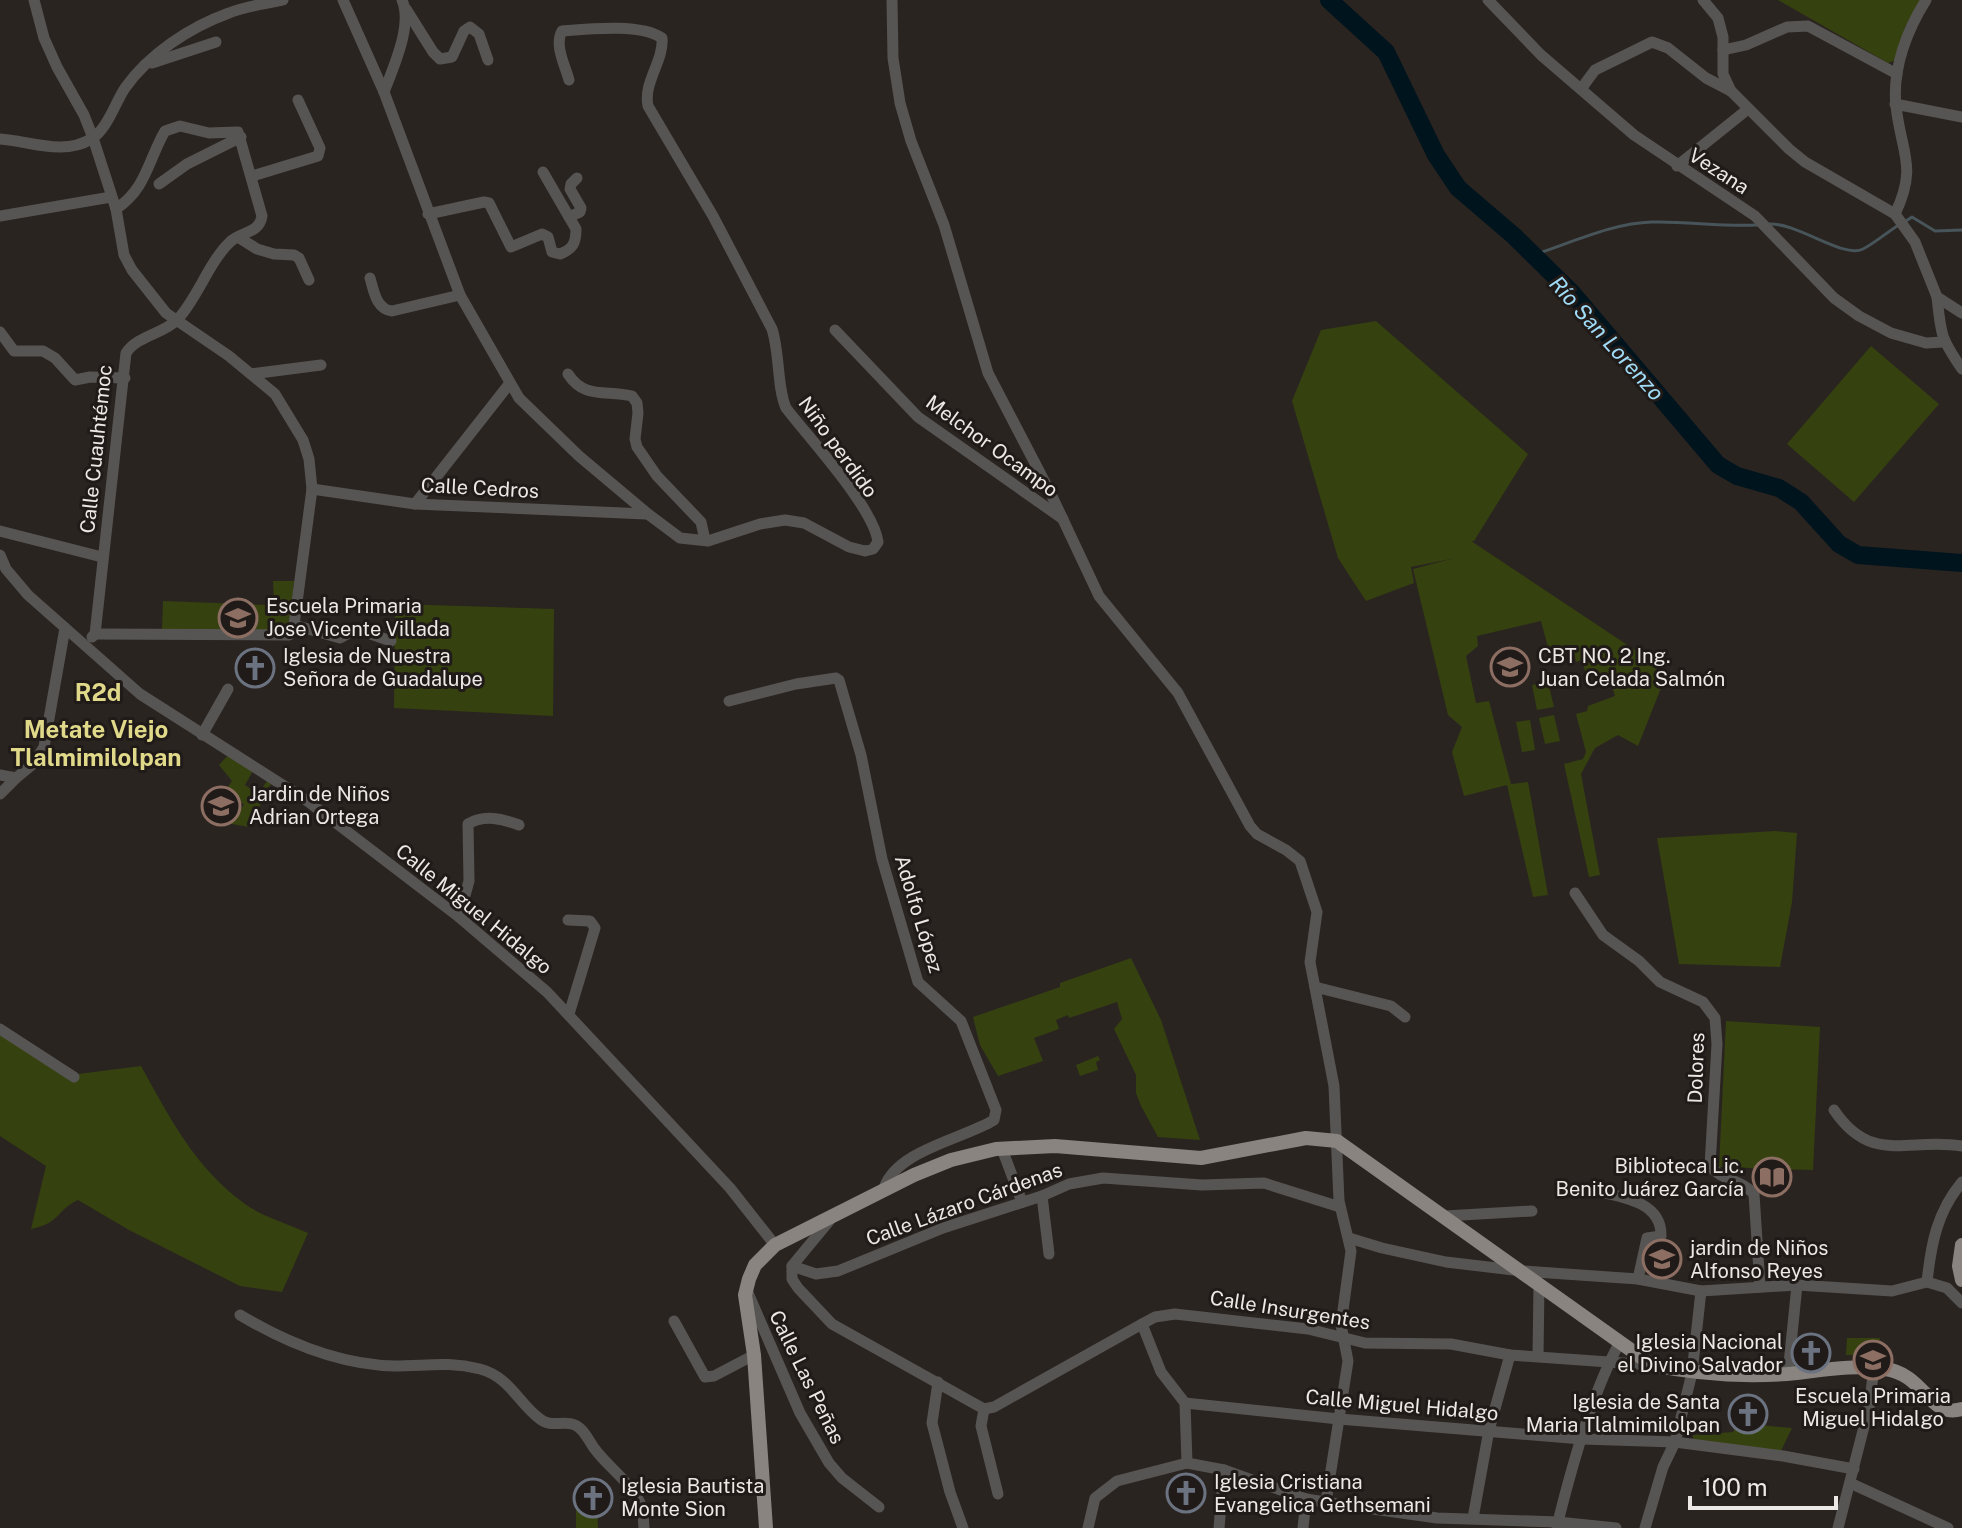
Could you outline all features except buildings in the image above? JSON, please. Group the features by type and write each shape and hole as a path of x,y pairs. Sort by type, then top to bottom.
{"main road":[{"path":"766,1528 754,1355 746,1303 746,1289 755,1265 775,1245 884,1188 951,1160 1002,1149 1086,1147 1201,1158 1306,1138 1337,1141 1652,1365"},
{"path":"1962,1245 1959,1266 1962,1280"},
{"name":"Calle Insurgentes","path":"1652,1365 1692,1373 1788,1374 1874,1368 1908,1375 1943,1409 1962,1409"}],"street":[{"path":"34,0 44,38 93,138 116,209 124,255 132,270 166,313 229,356 275,394 303,440 309,459 312,489 293,628"},
{"path":"0,139 72,147 93,138 127,86 175,41 232,11 283,0"},
{"path":"343,0 384,92 460,295 510,383 519,398 579,456 648,514"},
{"path":"892,0 893,58 900,103 911,141 944,225 988,373 1099,596 1178,693 1250,826 1257,834 1300,861 1317,912 1310,962 1334,1086 1340,1207 1349,1238 1350,1262 1341,1325 1348,1361 1326,1502"},
{"name":"Vezana","path":"1488,0 1541,55 1634,135 1755,216 1827,292 1859,316 1900,336 1926,343 1943,342"},
{"path":"1703,0 1718,18 1723,74 1731,91 1805,162 1897,216 1908,232 1937,297 1938,324 1943,342 1962,369"},
{"path":"1897,216 1907,187 1908,173 1895,104 1897,74 1911,25 1926,0"},
{"path":"384,92 397,61 404,4"},
{"path":"404,4 440,59 455,54 464,31 470,27 479,34 488,60"},
{"path":"1723,50 1746,45 1787,27 1808,26 1897,74"},
{"name":"Niño perdido","path":"569,80 559,45 562,31 624,29 653,32 662,38 649,86 648,106 713,216 772,329 778,348 782,399 786,408 845,481 878,538 877,546 865,551 836,541 804,523 785,520 760,524 723,537 705,540 680,538 648,514"},
{"path":"147,64 216,42"},
{"path":"1581,89 1595,70 1652,42 1668,48 1713,83 1731,91"},
{"path":"252,176 318,156 320,148 298,100"},
{"path":"1895,104 1962,117"},
{"path":"1677,166 1748,109"},
{"path":"116,209 140,184 153,162 162,136 170,128 180,126 209,133 238,134"},
{"path":"159,184 238,134"},
{"name":"Calle Cuauhtémoc","path":"95,634 125,378 124,359 129,348 176,321 230,242 260,224 262,216 238,134"},
{"path":"428,214 489,203 511,247 542,234 548,237 552,252 567,251 576,239 576,229 543,172"},
{"path":"569,217 580,212 581,208 570,189 577,178"},
{"path":"0,216 111,197"},
{"path":"238,237 257,249 299,258 309,280"},
{"path":"370,278 379,303 385,310 460,295"},
{"path":"1937,297 1962,313"},
{"name":"Melchor Ocampo","path":"835,330 918,417 1063,520"},
{"path":"0,332 14,351 43,351 55,358 75,380 125,378"},
{"path":"251,374 321,365"},
{"path":"568,374 576,386 585,391 632,396 638,413 637,447 657,476 701,522 705,540"},
{"path":"415,504 510,383"},
{"name":"Calle Cedros","path":"312,489 415,504 648,514"},
{"path":"0,531 102,557"},
{"name":"Calle Miguel Hidalgo","path":"0,555 16,582 140,694 306,800 459,917 547,992 730,1188 775,1245"},
{"path":"0,794 39,756 47,737 65,628"},
{"path":"85,643 95,634 281,636 293,628 340,638 356,629 391,641"},
{"name":"Adolfo López","path":"729,701 796,684 839,680 861,755 882,859 918,982 961,1021 996,1110 994,1120 988,1124 909,1160 890,1177 884,1188"},
{"path":"202,735 228,689"},
{"path":"0,775 16,778"},
{"path":"459,917 468,890 468,824 475,819 495,818 519,825"},
{"name":"Dolores","path":"1575,893 1603,935 1639,961 1660,982 1703,1002 1715,1018 1717,1044 1710,1166 1718,1174 1745,1186 1754,1194 1760,1287"},
{"path":"568,920 590,921 595,928 569,1014"},
{"path":"1315,987 1391,1006 1405,1017"},
{"path":"0,1029 74,1077"},
{"path":"1834,1110 1851,1131 1880,1145 1927,1142 1962,1146"},
{"path":"1002,1149 1022,1202"},
{"name":"Calle Lázaro Cárdenas","path":"792,1266 816,1274 838,1271 933,1231 1042,1196 1069,1184 1114,1178 1202,1185 1264,1183 1340,1207"},
{"path":"1927,1282 1936,1227 1949,1197 1962,1182"},
{"path":"1596,1191 1634,1201 1655,1212 1658,1217 1661,1236 1647,1238 1638,1279"},
{"path":"1042,1196 1049,1254"},
{"path":"1445,1216 1532,1211"},
{"path":"831,1218 792,1266 792,1279 832,1324 984,1409 981,1426 998,1494"},
{"path":"1349,1238 1446,1262 1638,1279 1701,1291 1797,1285 1892,1291 1927,1282 1947,1288 1962,1303"},
{"path":"1538,1356 1539,1284"},
{"path":"1788,1374 1797,1285"},
{"name":"Calle Las Peñas","path":"746,1289 800,1413 829,1463 842,1478 879,1507"},
{"path":"1645,1528 1663,1467 1675,1442 1692,1373 1701,1291"},
{"path":"240,1315 297,1344 348,1359 395,1366 443,1364 490,1373 517,1393 541,1420 575,1425 581,1429 599,1456 639,1500 644,1528"},
{"name":"Calle Insurgentes","path":"984,1409 994,1407 1142,1324 1165,1315 1191,1315 1308,1329 1365,1343 1451,1344 1510,1355 1652,1365"},
{"path":"674,1321 705,1377 714,1376 754,1355"},
{"path":"1142,1324 1161,1372 1185,1403 1187,1463"},
{"path":"1557,1525 1582,1439 1609,1361 1620,1342"},
{"path":"1473,1518 1489,1430 1510,1355"},
{"path":"1838,1528 1869,1407 1874,1368"},
{"path":"938,1382 932,1423 963,1528"},
{"name":"Calle Miguel Hidalgo","path":"1185,1403 1582,1439 1675,1442 1854,1469"},
{"path":"1088,1528 1095,1498 1117,1481 1187,1463 1224,1470 1306,1499 1437,1523 1473,1518 1616,1528"},
{"path":"1219,1528 1224,1470"},
{"path":"1850,1483 1948,1528"},
{"path":"1303,1528 1306,1499"}],"green space":[{"path":"1778,0 1920,0 1905,27 1896,60 1888,63"},
{"path":"1376,321 1528,454 1474,541 1471,541 1662,668 1665,678 1638,746 1618,735 1595,748 1581,774 1600,875 1589,877 1564,764 1583,759 1586,752 1576,714 1615,696 1608,673 1586,675 1582,660 1576,662 1573,649 1550,655 1541,621 1477,636 1478,646 1466,656 1476,703 1489,701 1511,784 1528,782 1548,895 1533,897 1507,785 1464,796 1452,752 1462,727 1448,715 1413,569 1451,559 1411,567 1414,583 1366,601 1338,558 1292,401 1321,330"},
{"path":"1871,346 1939,404 1854,502 1787,444"},
{"path":"273,581 294,581 292,603 274,604"},
{"path":"163,601 269,605 269,614 291,612 288,629 281,632 162,630"},
{"path":"395,604 554,609 553,716 394,708"},
{"path":"1548,682 1554,707 1537,710 1532,685"},
{"path":"1554,715 1560,741 1545,744 1539,718"},
{"path":"1530,720 1535,750 1522,752 1516,722"},
{"path":"228,755 253,771 245,785 258,794 267,781 271,784 249,827 226,823 244,805 227,788 232,781 219,765"},
{"path":"1776,831 1797,833 1792,902 1780,967 1679,964 1657,838"},
{"path":"1131,958 1161,1020 1200,1140 1158,1137 1141,1106 1136,1093 1136,1075 1114,1029 1122,1019 1117,1002 1056,1020 1059,1029 1034,1038 1043,1061 998,1076 980,1045 973,1017"},
{"path":"1726,1021 1820,1027 1813,1170 1719,1167"},
{"path":"0,1035 78,1074 141,1066 185,1141 227,1190 252,1209 308,1233 282,1292 240,1286 129,1230 78,1200 53,1220 31,1229 46,1166 0,1136"},
{"path":"1098,1056 1098,1070 1080,1076 1076,1065"},
{"path":"1847,1338 1880,1338 1879,1347 1863,1348 1862,1355 1846,1355"},
{"path":"1738,1423 1792,1428 1780,1453 1693,1439 1693,1435 1733,1432"},
{"path":"597,1507 598,1528 576,1528 576,1508"}],"waterway":[{"name":"Río San Lorenzo","path":"1329,0 1386,52 1436,155 1458,188 1514,236 1572,293 1718,465 1737,476 1779,488 1801,502 1839,544 1858,555 1962,563"},
{"path":"1906,221 1912,217 1935,231 1962,230"},
{"path":"1533,255 1637,223 1757,225"},
{"path":"1768,224 1792,228 1854,251 1868,247 1899,225"}],"place":[{"name":"Escuela Primaria Jose Vicente Villada","path":"238,618"},
{"name":"CBT NO. 2 Ing. Juan Celada Salmón","path":"1510,667"},
{"name":"Iglesia de Nuestra Señora de Guadalupe","path":"255,668"},
{"name":"Jardin de Niños Adrian Ortega","path":"221,806"},
{"name":"Biblioteca Lic. Benito Juárez García","path":"1772,1177"},
{"name":"jardin de Niños Alfonso Reyes","path":"1662,1259"},
{"name":"Iglesia Nacional el Divino Salvador","path":"1811,1353"},
{"name":"Escuela Primaria Miguel Hidalgo","path":"1873,1360"},
{"name":"Iglesia de Santa Maria Tlalmimilolpan","path":"1748,1414"},
{"name":"Iglesia Cristiana Evangelica Gethsemani","path":"1186,1493"},
{"name":"Iglesia Bautista Monte Sion","path":"593,1498"}],"district":[{"name":"R2d","path":"98,692"},
{"name":"Metate Viejo Tlalmimilolpan","path":"96,743"}]}
